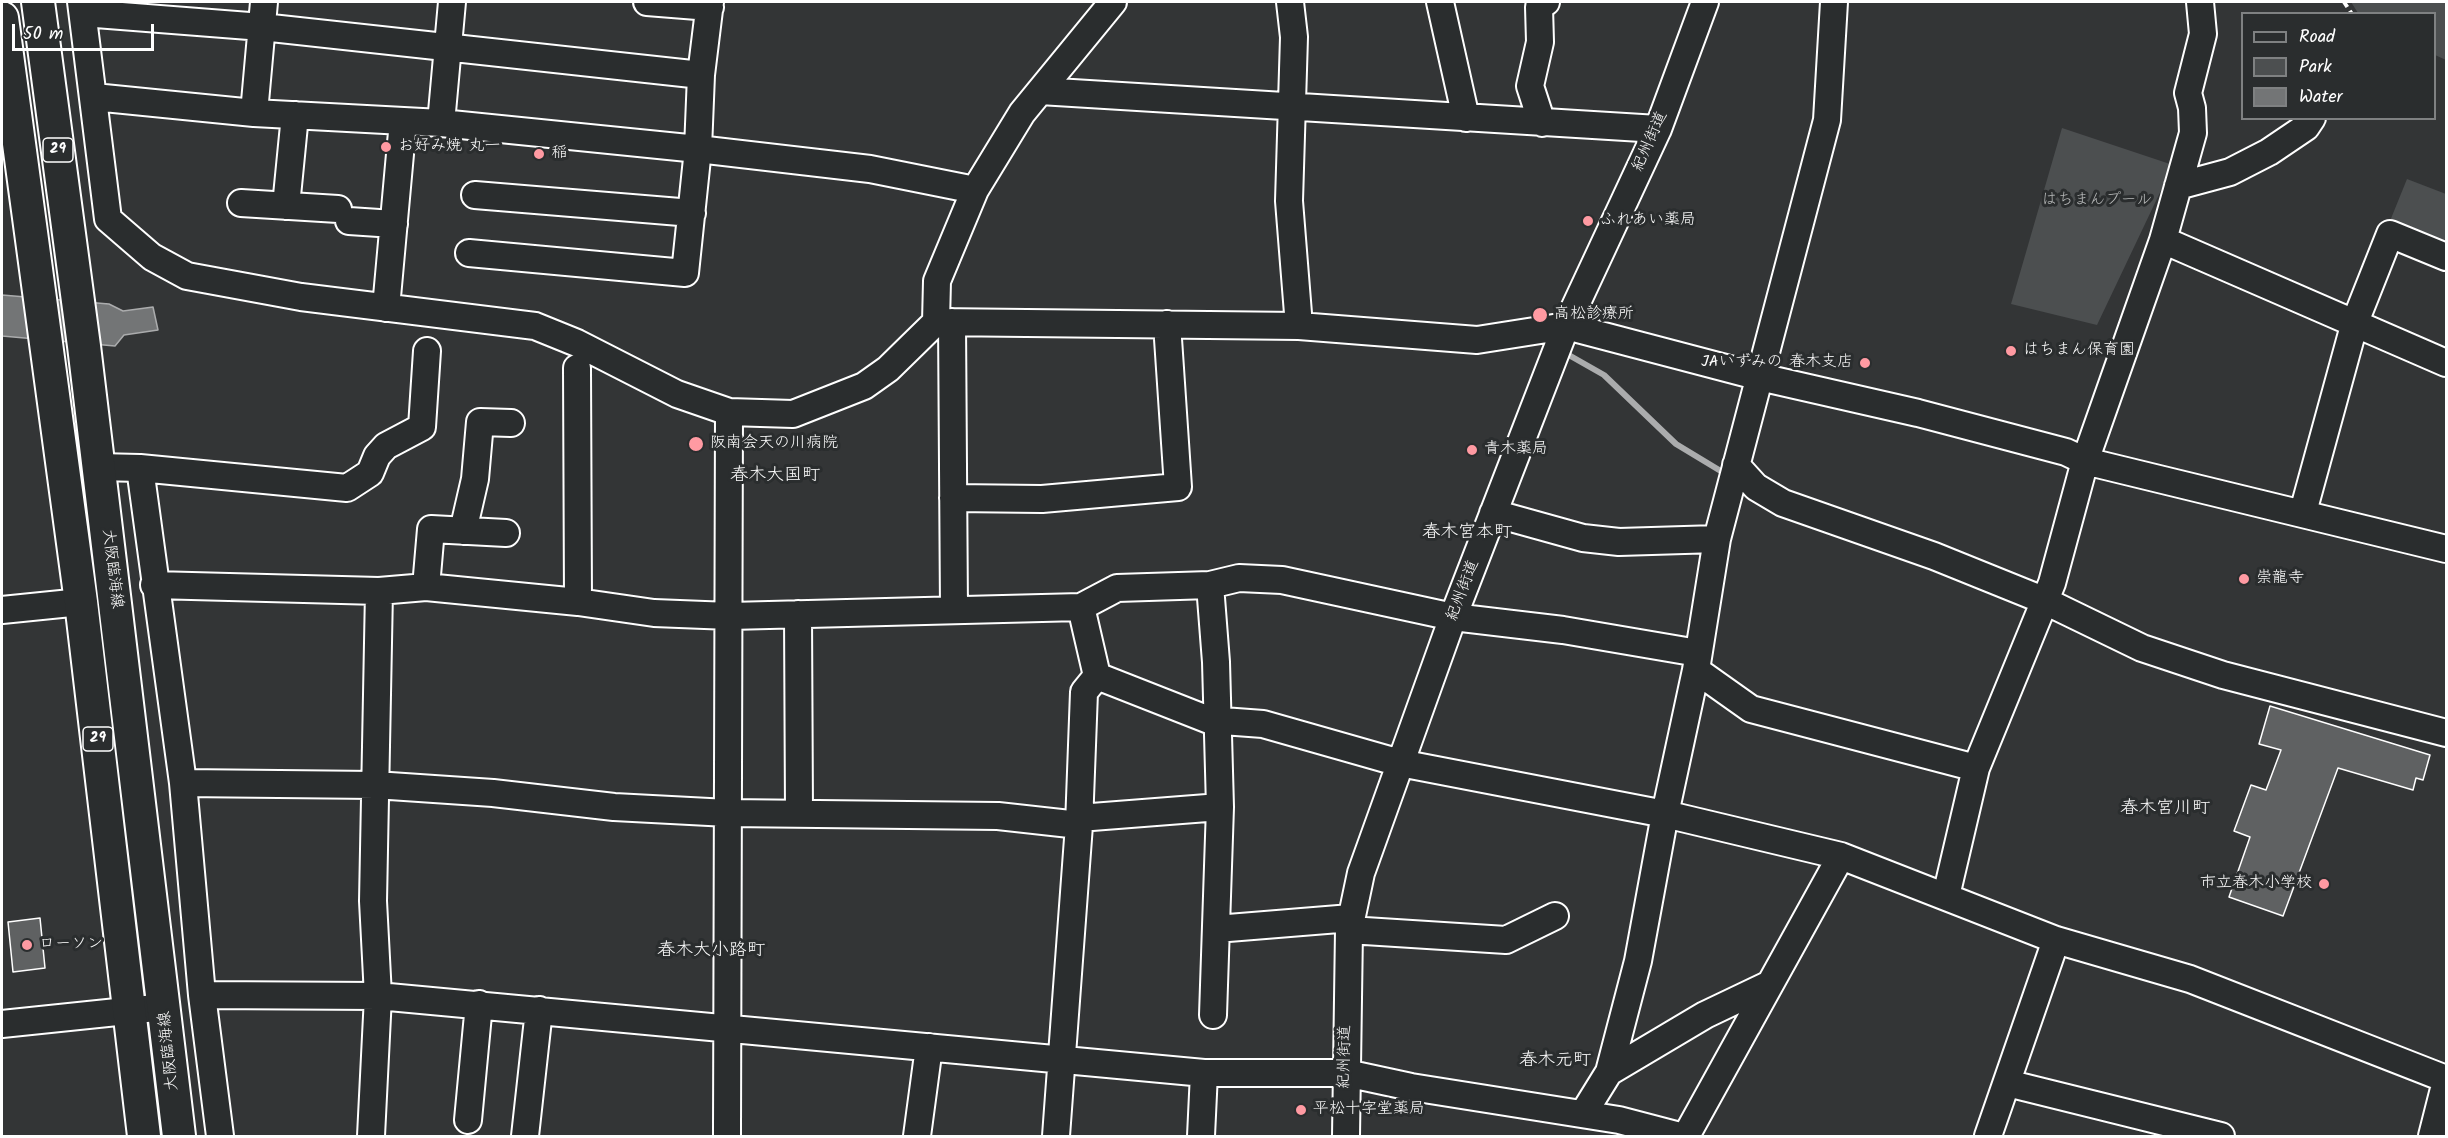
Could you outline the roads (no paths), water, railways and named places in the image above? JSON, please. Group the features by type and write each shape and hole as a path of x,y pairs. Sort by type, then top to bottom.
{"main road":[{"name":"大阪臨海線","path":"38,2 79,299 179,1137"},
{"name":"大阪臨海線","path":"2,18 81,602 131,1011 144,1137"}],"street":[{"path":"254,112 264,2"},
{"path":"441,123 452,2"},
{"path":"469,253 685,273 698,149 701,75 710,4 647,2"},
{"path":"954,610 953,498 944,322 937,281 975,190 1022,113 1113,2"},
{"path":"1290,2 1294,37 1289,201 1299,326"},
{"path":"1440,2 1466,118"},
{"path":"1542,123 1530,87 1540,42 1539,7 1546,2"},
{"name":"紀州街道","path":"1346,1137 1350,924 1360,873 1493,513 1566,326 1658,129 1705,2"},
{"path":"1583,1114 1609,1072 1638,961 1665,814 1697,662 1717,539 1827,120 1834,2"},
{"path":"1946,896 1976,768 2043,600 2052,583 2085,461 2163,240 2193,133 2192,108 2188,93 2203,34 2200,2"},
{"path":"701,75 82,7 108,219 152,257 187,276 301,297 535,326 578,343 677,394 729,412 793,414 829,402 864,386 944,322 1299,326 1477,340 1566,326 1760,377 1918,413 2066,452 2085,461 2303,512 2446,549"},
{"path":"1040,92 1658,129"},
{"path":"94,97 254,112 441,123 698,149 870,169 975,190"},
{"path":"286,206 295,115"},
{"path":"2178,186 2230,172 2269,152 2306,127 2311,120"},
{"path":"386,308 403,121"},
{"path":"475,195 692,213"},
{"path":"241,203 286,206 394,224"},
{"path":"2303,512 2355,322 2390,234 2446,257"},
{"path":"2163,240 2446,363"},
{"path":"953,498 1042,499 1178,487 1167,324"},
{"path":"98,467 140,468 347,488 370,473 377,456 386,446 422,428 427,351"},
{"path":"577,368 578,602"},
{"path":"727,1137 729,412"},
{"path":"463,531 474,479 480,422 511,423"},
{"path":"1737,465 1756,487 1783,503 1934,556 2043,600 2142,648 2213,672 2446,733"},
{"path":"140,468 154,585 183,783 202,995 220,1137"},
{"path":"1493,513 1583,537 1618,542 1717,539"},
{"path":"426,587 431,529 506,533"},
{"path":"154,585 379,591 426,587 578,602 654,613 730,616 1081,607 1117,588 1210,585 1239,578 1282,580 1454,617 1563,630 1697,662 1750,709 1976,768"},
{"path":"1210,585 1216,662 1220,807 1213,1015"},
{"path":"371,1137 378,996 373,901 379,591"},
{"path":"2,610 81,602"},
{"path":"1081,607 1097,676"},
{"path":"798,614 799,813"},
{"path":"1097,676 1217,722 1263,724 1400,763 1665,814 1841,856 2056,940 2190,979 2446,1080 2432,1137"},
{"path":"1056,1137 1059,1059 1079,821 1084,692 1097,676"},
{"path":"183,783 375,785 493,793 614,807 728,813 998,816 1079,821 1220,807"},
{"path":"1686,1137 1841,856"},
{"path":"1216,929 1350,924 1506,940 1555,916"},
{"path":"1988,1137 2056,940"},
{"path":"1609,1072 1705,1015 1770,984"},
{"path":"202,995 378,996 1204,1073 1346,1073 1411,1087 1619,1120 1680,1137"},
{"path":"468,1120 479,1005"},
{"path":"2,1024 165,1007"},
{"path":"525,1137 539,1010"},
{"path":"917,1137 928,1047"},
{"path":"1201,1137 1204,1073"},
{"path":"2007,1083 2221,1137"}],"water":[{"path":"2,295 109,304 123,311 153,307 158,330 124,335 115,346 2,336"}],"waterway":[{"path":"1567,354 1604,375 1676,444 1724,473"}],"place":[{"name":"お好み焼 丸一","path":"386,147"},
{"name":"稲","path":"539,154"},
{"name":"ふれあい薬局","path":"1588,221"},
{"name":"高松診療所","path":"1540,315"},
{"name":"はちまん保育園","path":"2011,351"},
{"name":"JAいずみの 春木支店","path":"1865,363"},
{"name":"阪南会天の川病院","path":"696,444"},
{"name":"青木薬局","path":"1472,450"},
{"name":"崇龍寺","path":"2244,579"},
{"name":"市立春木小学校","path":"2324,884"},
{"name":"ローソン","path":"27,945"},
{"name":"平松十字堂薬局","path":"1301,1110"}],"district":[{"name":"春木大国町","path":"775,477"},
{"name":"春木宮本町","path":"1467,534"},
{"name":"春木宮川町","path":"2165,810"},
{"name":"春木大小路町","path":"711,952"},
{"name":"春木元町","path":"1555,1062"}],"park label":[{"name":"はちまんプール","path":"2097,201"}]}
